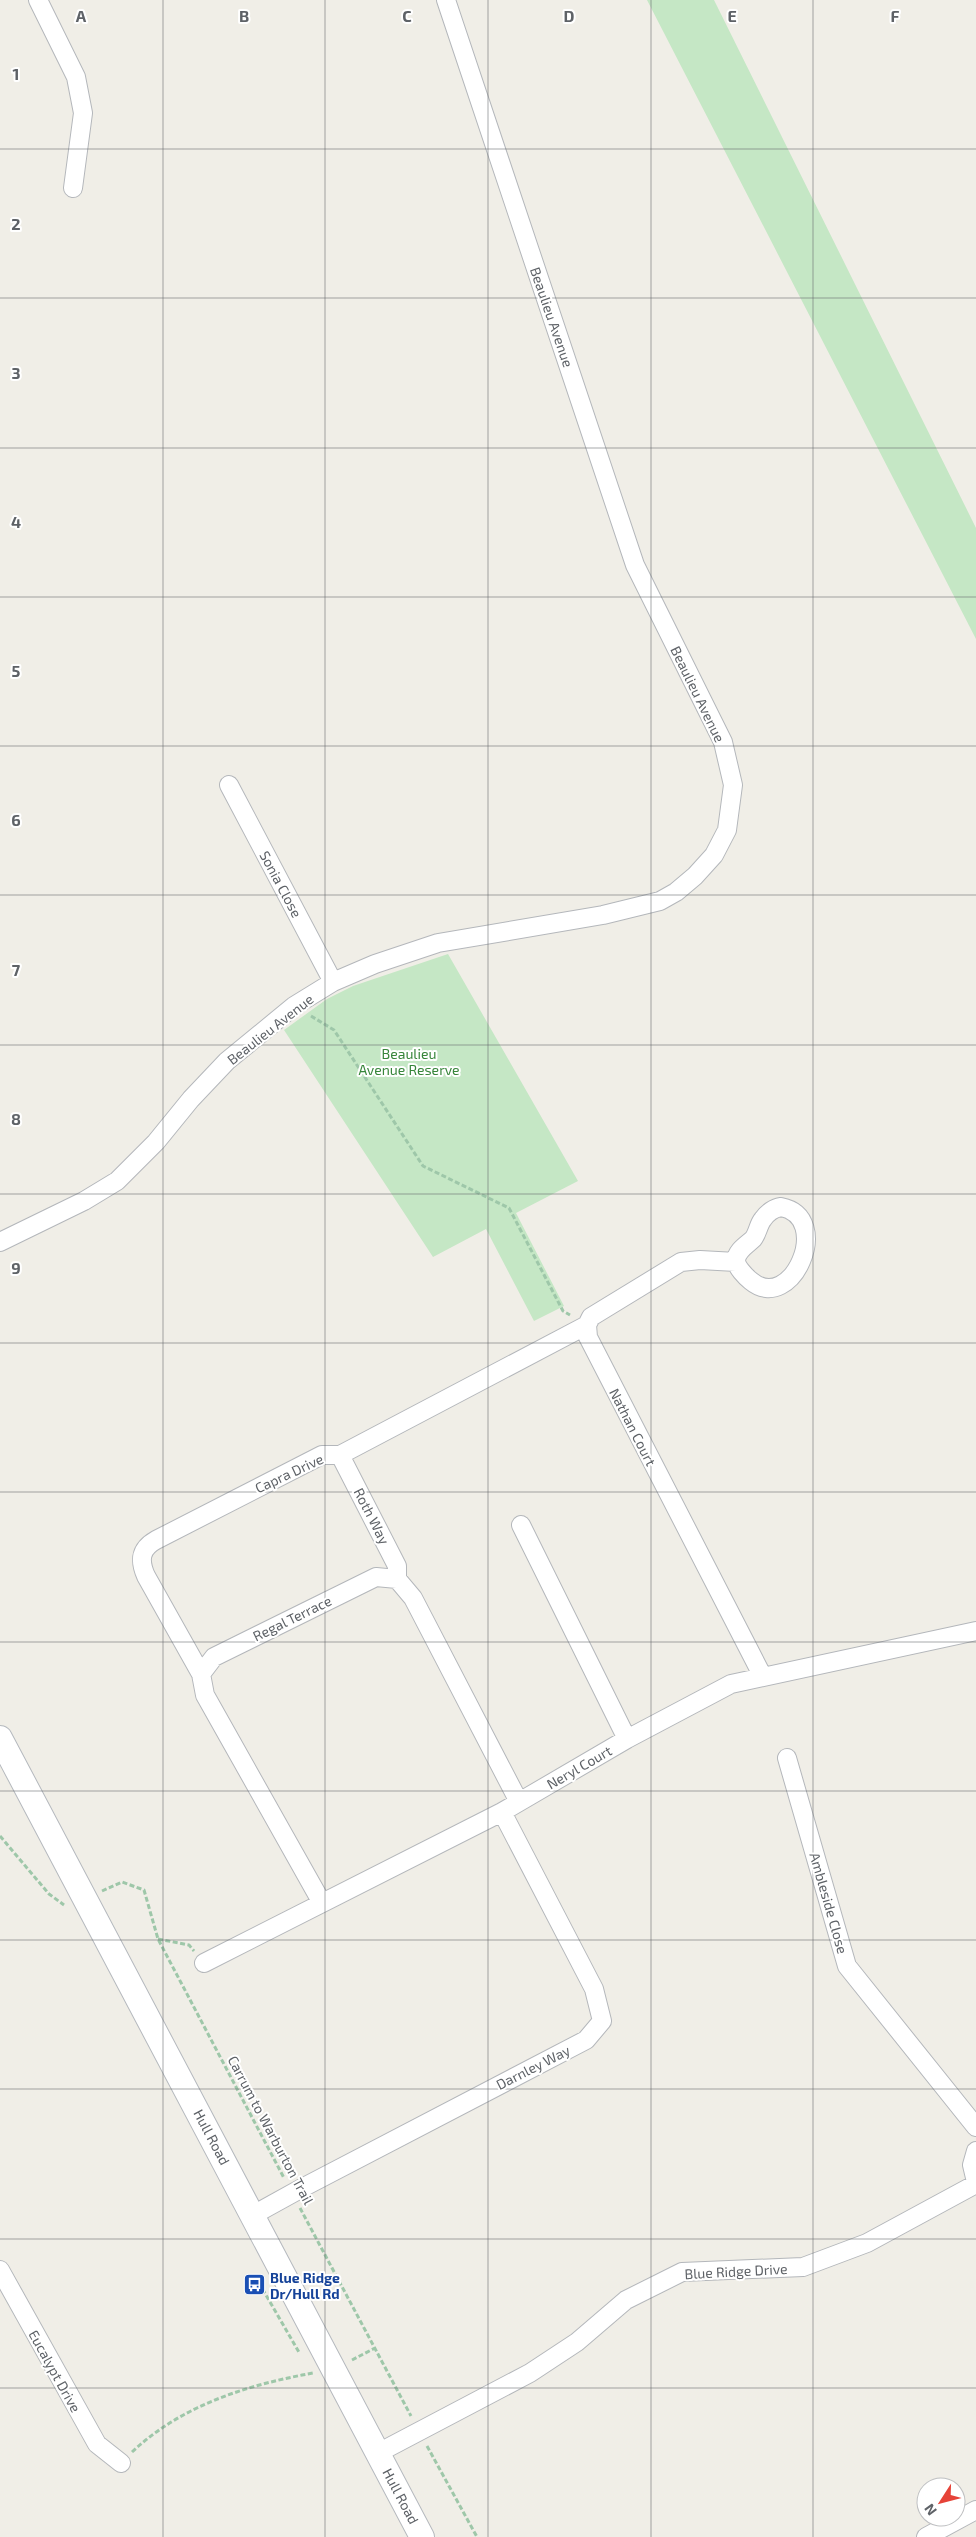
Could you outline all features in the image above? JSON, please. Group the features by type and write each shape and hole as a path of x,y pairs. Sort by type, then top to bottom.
{"main road":[{"name":"Hull Road","path":"0,1738 253,2215 323,2371 378,2453 422,2537"}],"street":[{"path":"38,0 76,77 83,113 73,188"},
{"name":"Beaulieu Avenue","path":"0,1242 84,1202 117,1181 156,1142 191,1099 227,1061 294,1006 333,982 375,964 438,943 603,915 660,900 676,892 695,876 714,855 727,830 733,785 723,742 635,565 446,0"},
{"name":"Sonia Close","path":"230,785 333,982"},
{"path":"587,1326 591,1317 601,1310 682,1262 700,1260 736,1262 751,1281 763,1288 773,1290 781,1286 791,1276 804,1250 807,1230 803,1220 788,1208 775,1208 762,1219 753,1239 739,1252 736,1262"},
{"name":"Capra Drive","path":"201,1674 146,1576 141,1557 144,1548 156,1540 322,1455 340,1454 587,1326"},
{"name":"Nathan Court","path":"587,1326 588,1337 594,1352 763,1677"},
{"name":"Roth Way","path":"340,1454 397,1566 397,1579"},
{"path":"521,1525 627,1739"},
{"name":"Regal Terrace","path":"201,1674 214,1657 376,1577 397,1579"},
{"path":"397,1579 413,1598 519,1802"},
{"name":"Neryl Court","path":"204,1964 502,1812 627,1739 731,1684 976,1631"},
{"path":"201,1674 205,1695 322,1903"},
{"name":"Ambleside Close","path":"788,1758 847,1966 976,2127"},
{"name":"Darnley Way","path":"253,2215 586,2040 602,2021 594,1989 502,1812"},
{"path":"976,2151 972,2165 976,2183"},
{"name":"Blue Ridge Drive","path":"378,2453 530,2373 577,2342 626,2300 682,2272 803,2267 867,2243 976,2183"},
{"name":"Eucalypt Drive","path":"0,2270 97,2444 121,2463"},
{"path":"926,2537 976,2510"}],"path":[{"path":"294,1006 334,1030 423,1166 509,1208 562,1311 587,1326"},
{"name":"Carrum to Warburton Trail","path":"0,1836 49,1894 69,1908 122,1882 144,1890 158,1939 476,2537"},
{"path":"158,1939 190,1945 204,1964"},
{"path":"255,2276 301,2357"},
{"path":"121,2463 150,2436 207,2402 258,2385 323,2371 374,2348"},
{"path":"306,2365 323,2371"}],"green space":[{"path":"647,0 714,0 976,528 976,639"},
{"name":"Beaulieu Avenue Reserve","path":"448,954 578,1181 516,1213 564,1306 534,1321 486,1229 433,1257 284,1030 327,999 353,986"}],"place":[{"name":"Blue Ridge Dr/Hull Rd","path":"254,2285"}]}
